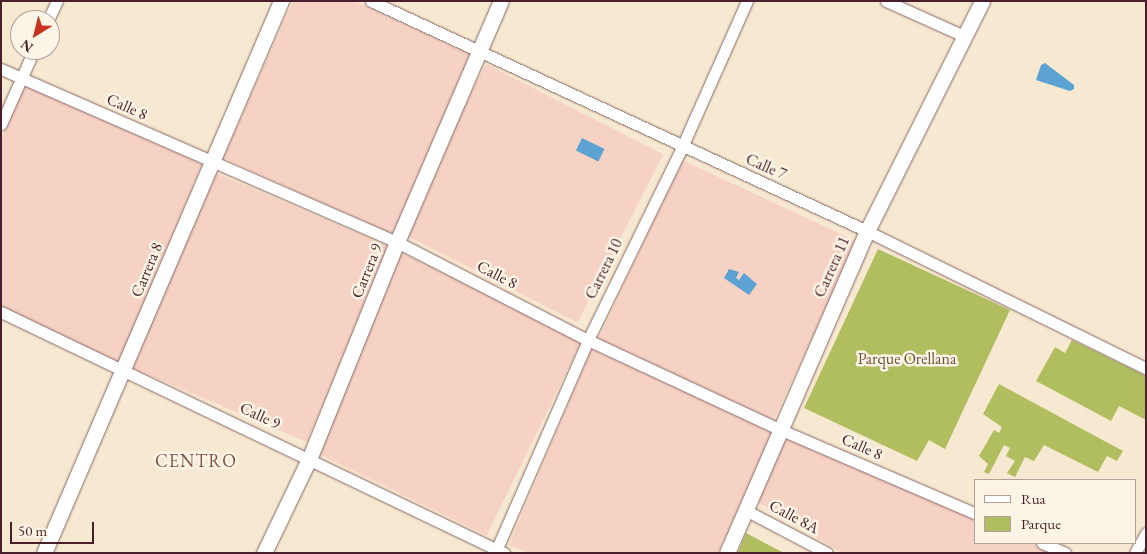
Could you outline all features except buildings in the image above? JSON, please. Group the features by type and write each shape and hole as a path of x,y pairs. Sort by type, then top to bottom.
{"street":[{"name":"Carrera 8","path":"44,553 281,1"},
{"name":"Calle 7","path":"371,1 682,147 868,231 1146,368"},
{"name":"Carrera 9","path":"264,553 310,457 397,242 501,1"},
{"name":"Carrera 10","path":"498,552 588,340 682,147 747,1"},
{"path":"886,1 964,36"},
{"name":"Carrera 11","path":"727,553 779,429 868,231 982,1"},
{"path":"1,124 29,60"},
{"name":"Calle 8","path":"1,69 212,163 397,242 588,340 779,429 974,513"},
{"name":"Calle 9","path":"1,312 310,457 498,552"},
{"name":"Calle 8A","path":"746,507 749,512 827,553"},
{"path":"1135,553 1146,533"},
{"path":"1044,544 1065,553"}],"shaded area":[{"path":"293,1 354,1 472,55 395,235 223,158"},
{"path":"486,64 663,154 578,323 400,232"},
{"path":"25,85 202,164 119,364 1,307 1,139"},
{"path":"682,160 857,242 774,420 599,339"},
{"path":"211,171 390,247 307,442 128,366"},
{"path":"402,253 582,341 487,536 307,448"},
{"path":"591,349 774,430 718,553 529,553 509,545"},
{"path":"783,434 974,516 974,544 1036,544 1057,553 842,553 755,500"}],"green space":[{"name":"Parque Orellana","path":"878,249 1010,310 945,449 929,440 917,461 804,408"},
{"path":"1072,340 1146,376 1146,420 1119,406 1111,421 1036,381 1055,347 1065,353"},
{"path":"999,384 1123,451 1117,461 1107,456 1098,472 1044,445 1034,461 1025,457 1015,477 1007,473 1015,461 1006,456 1010,448 1004,445 989,474 984,472 988,464 979,456 994,430 999,433 1002,427 983,414"},
{"path":"746,533 782,552 782,553 738,553"}],"water":[{"path":"1045,63 1074,85 1074,89 1070,91 1036,80 1041,65"},
{"path":"582,138 604,149 598,162 576,151"},
{"path":"729,269 739,272 736,278 739,280 744,273 757,284 749,295 724,278"}],"district":[{"name":"CENTRO","path":"196,461"}]}
